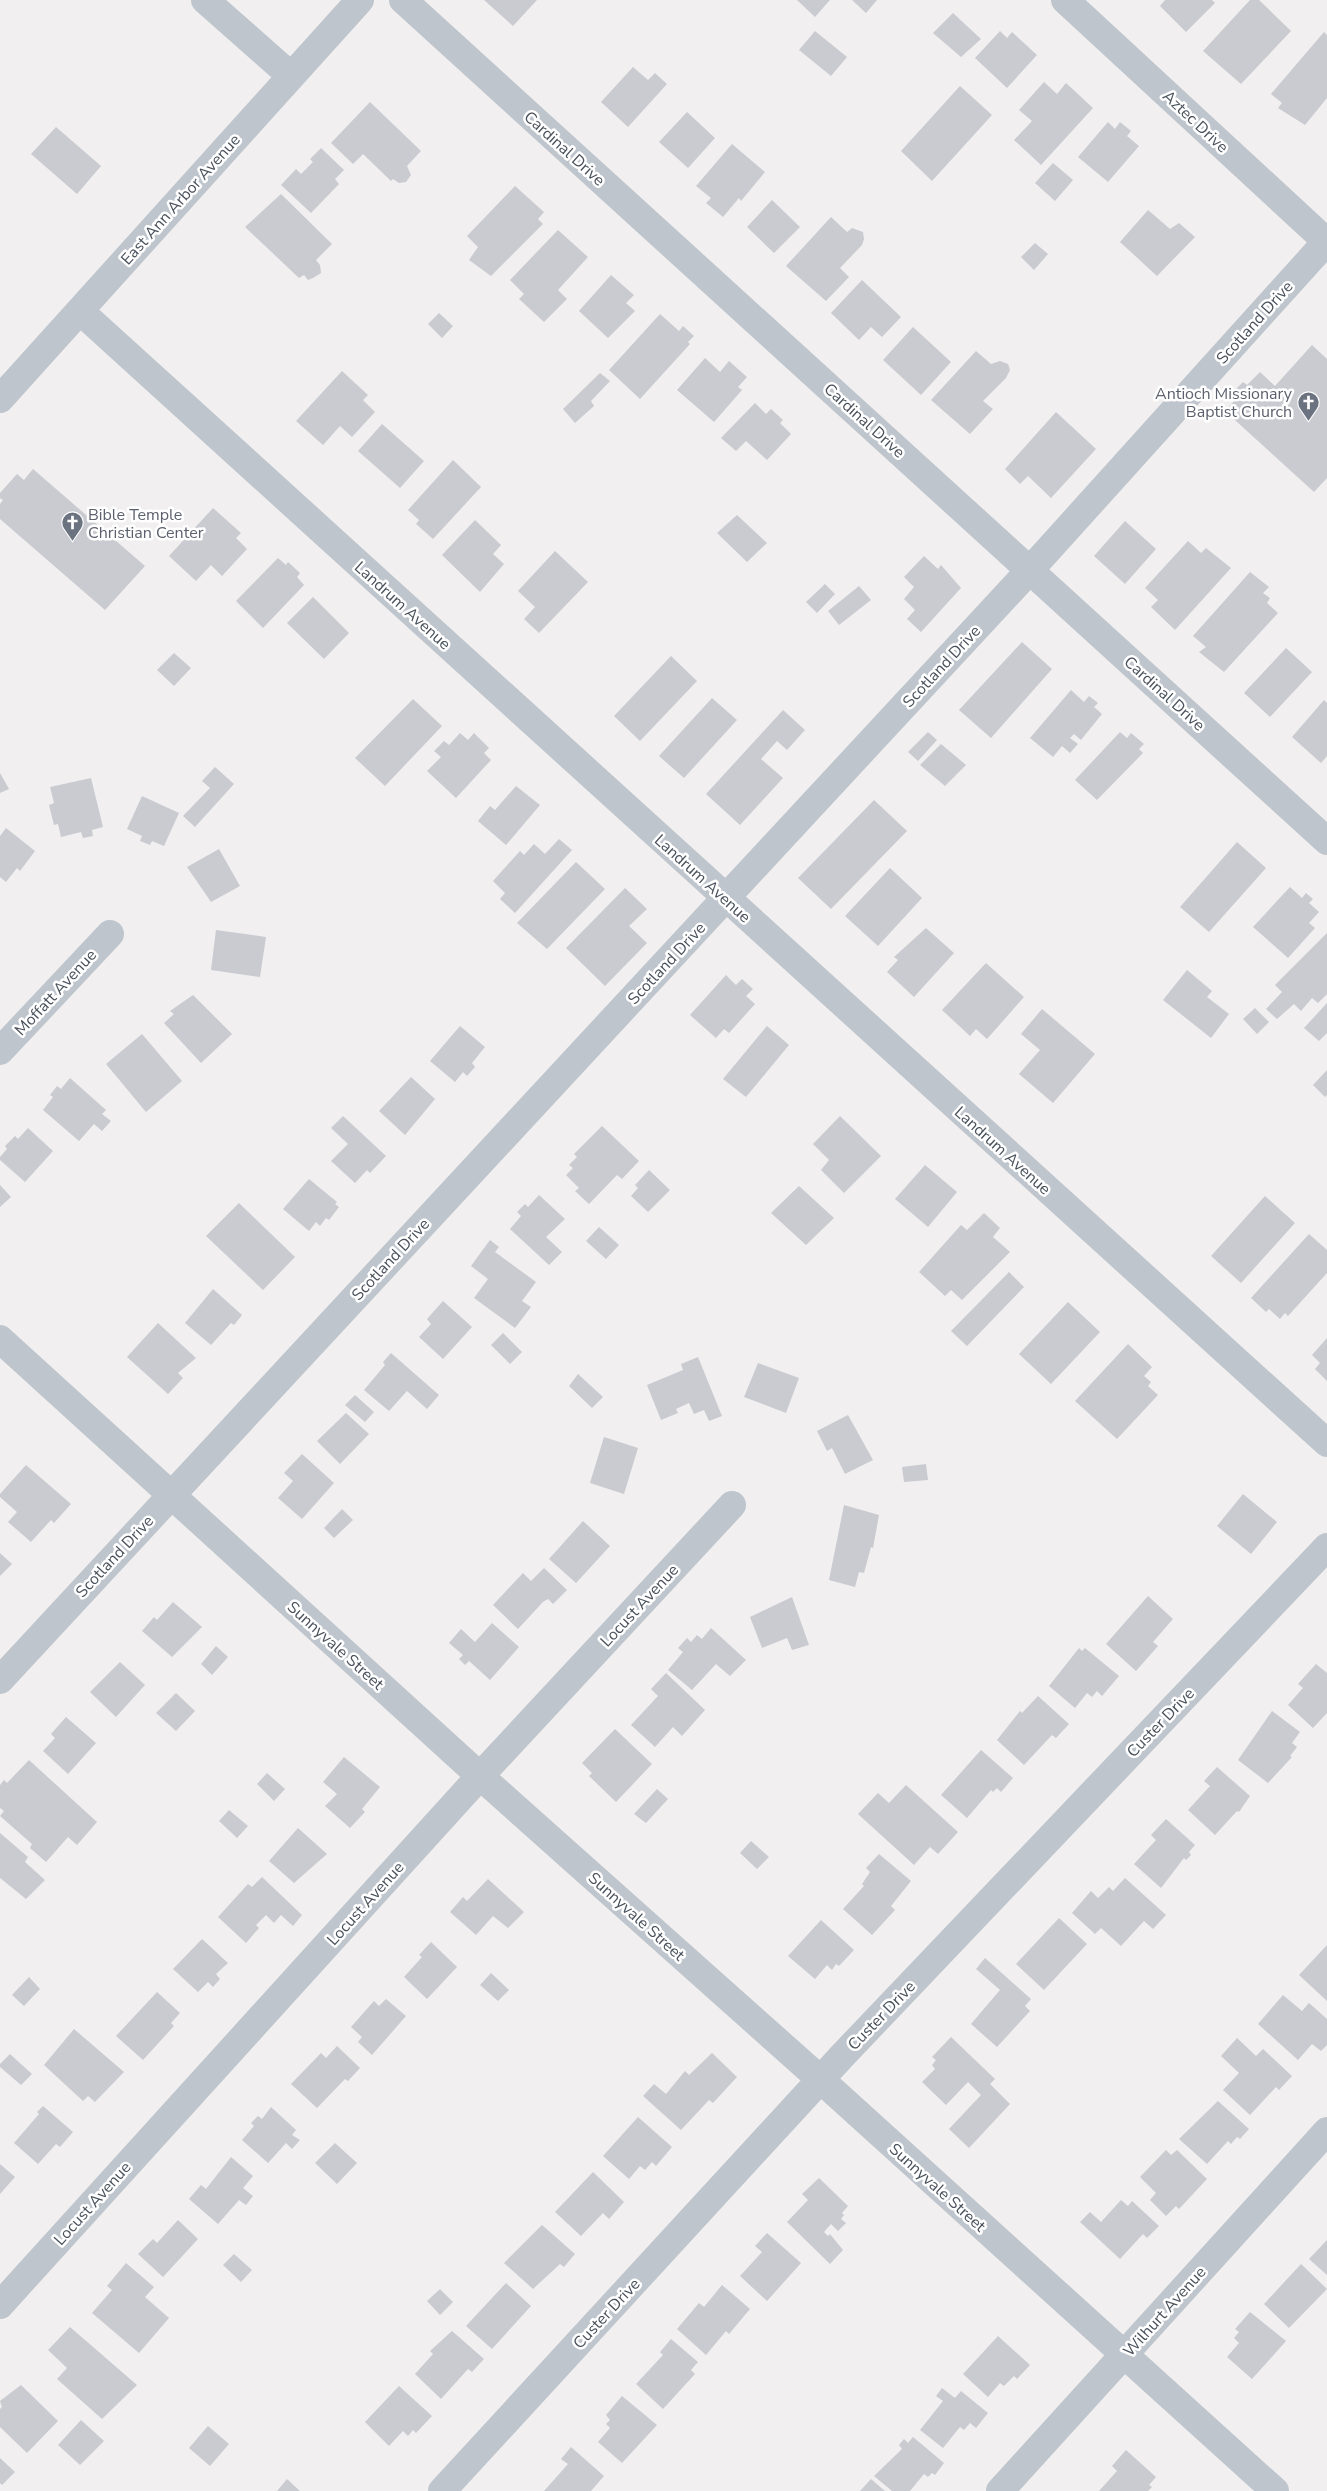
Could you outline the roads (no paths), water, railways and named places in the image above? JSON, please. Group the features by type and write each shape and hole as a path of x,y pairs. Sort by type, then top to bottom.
{"street":[{"path":"205,0 290,75"},
{"name":"East Ann Arbor Avenue","path":"0,399 290,75 360,0"},
{"name":"Cardinal Drive","path":"402,0 1327,841"},
{"name":"Aztec Drive","path":"1065,0 1327,242"},
{"name":"Scotland Drive","path":"0,1680 1030,570 1327,242"},
{"name":"Landrum Avenue","path":"80,311 1327,1443"},
{"name":"Moffatt Avenue","path":"0,1051 110,934"},
{"name":"Sunnyvale Street","path":"0,1339 480,1776 821,2080 1275,2491"},
{"name":"Locust Avenue","path":"0,2305 480,1776 732,1504"},
{"name":"Custer Drive","path":"442,2491 821,2080 1327,1547"},
{"name":"Wilhurt Avenue","path":"1000,2491 1327,2131"}],"place":[{"name":"Antioch Missionary Baptist Church","path":"1308,421"},
{"name":"Bible Temple Christian Center","path":"72,542"}]}
